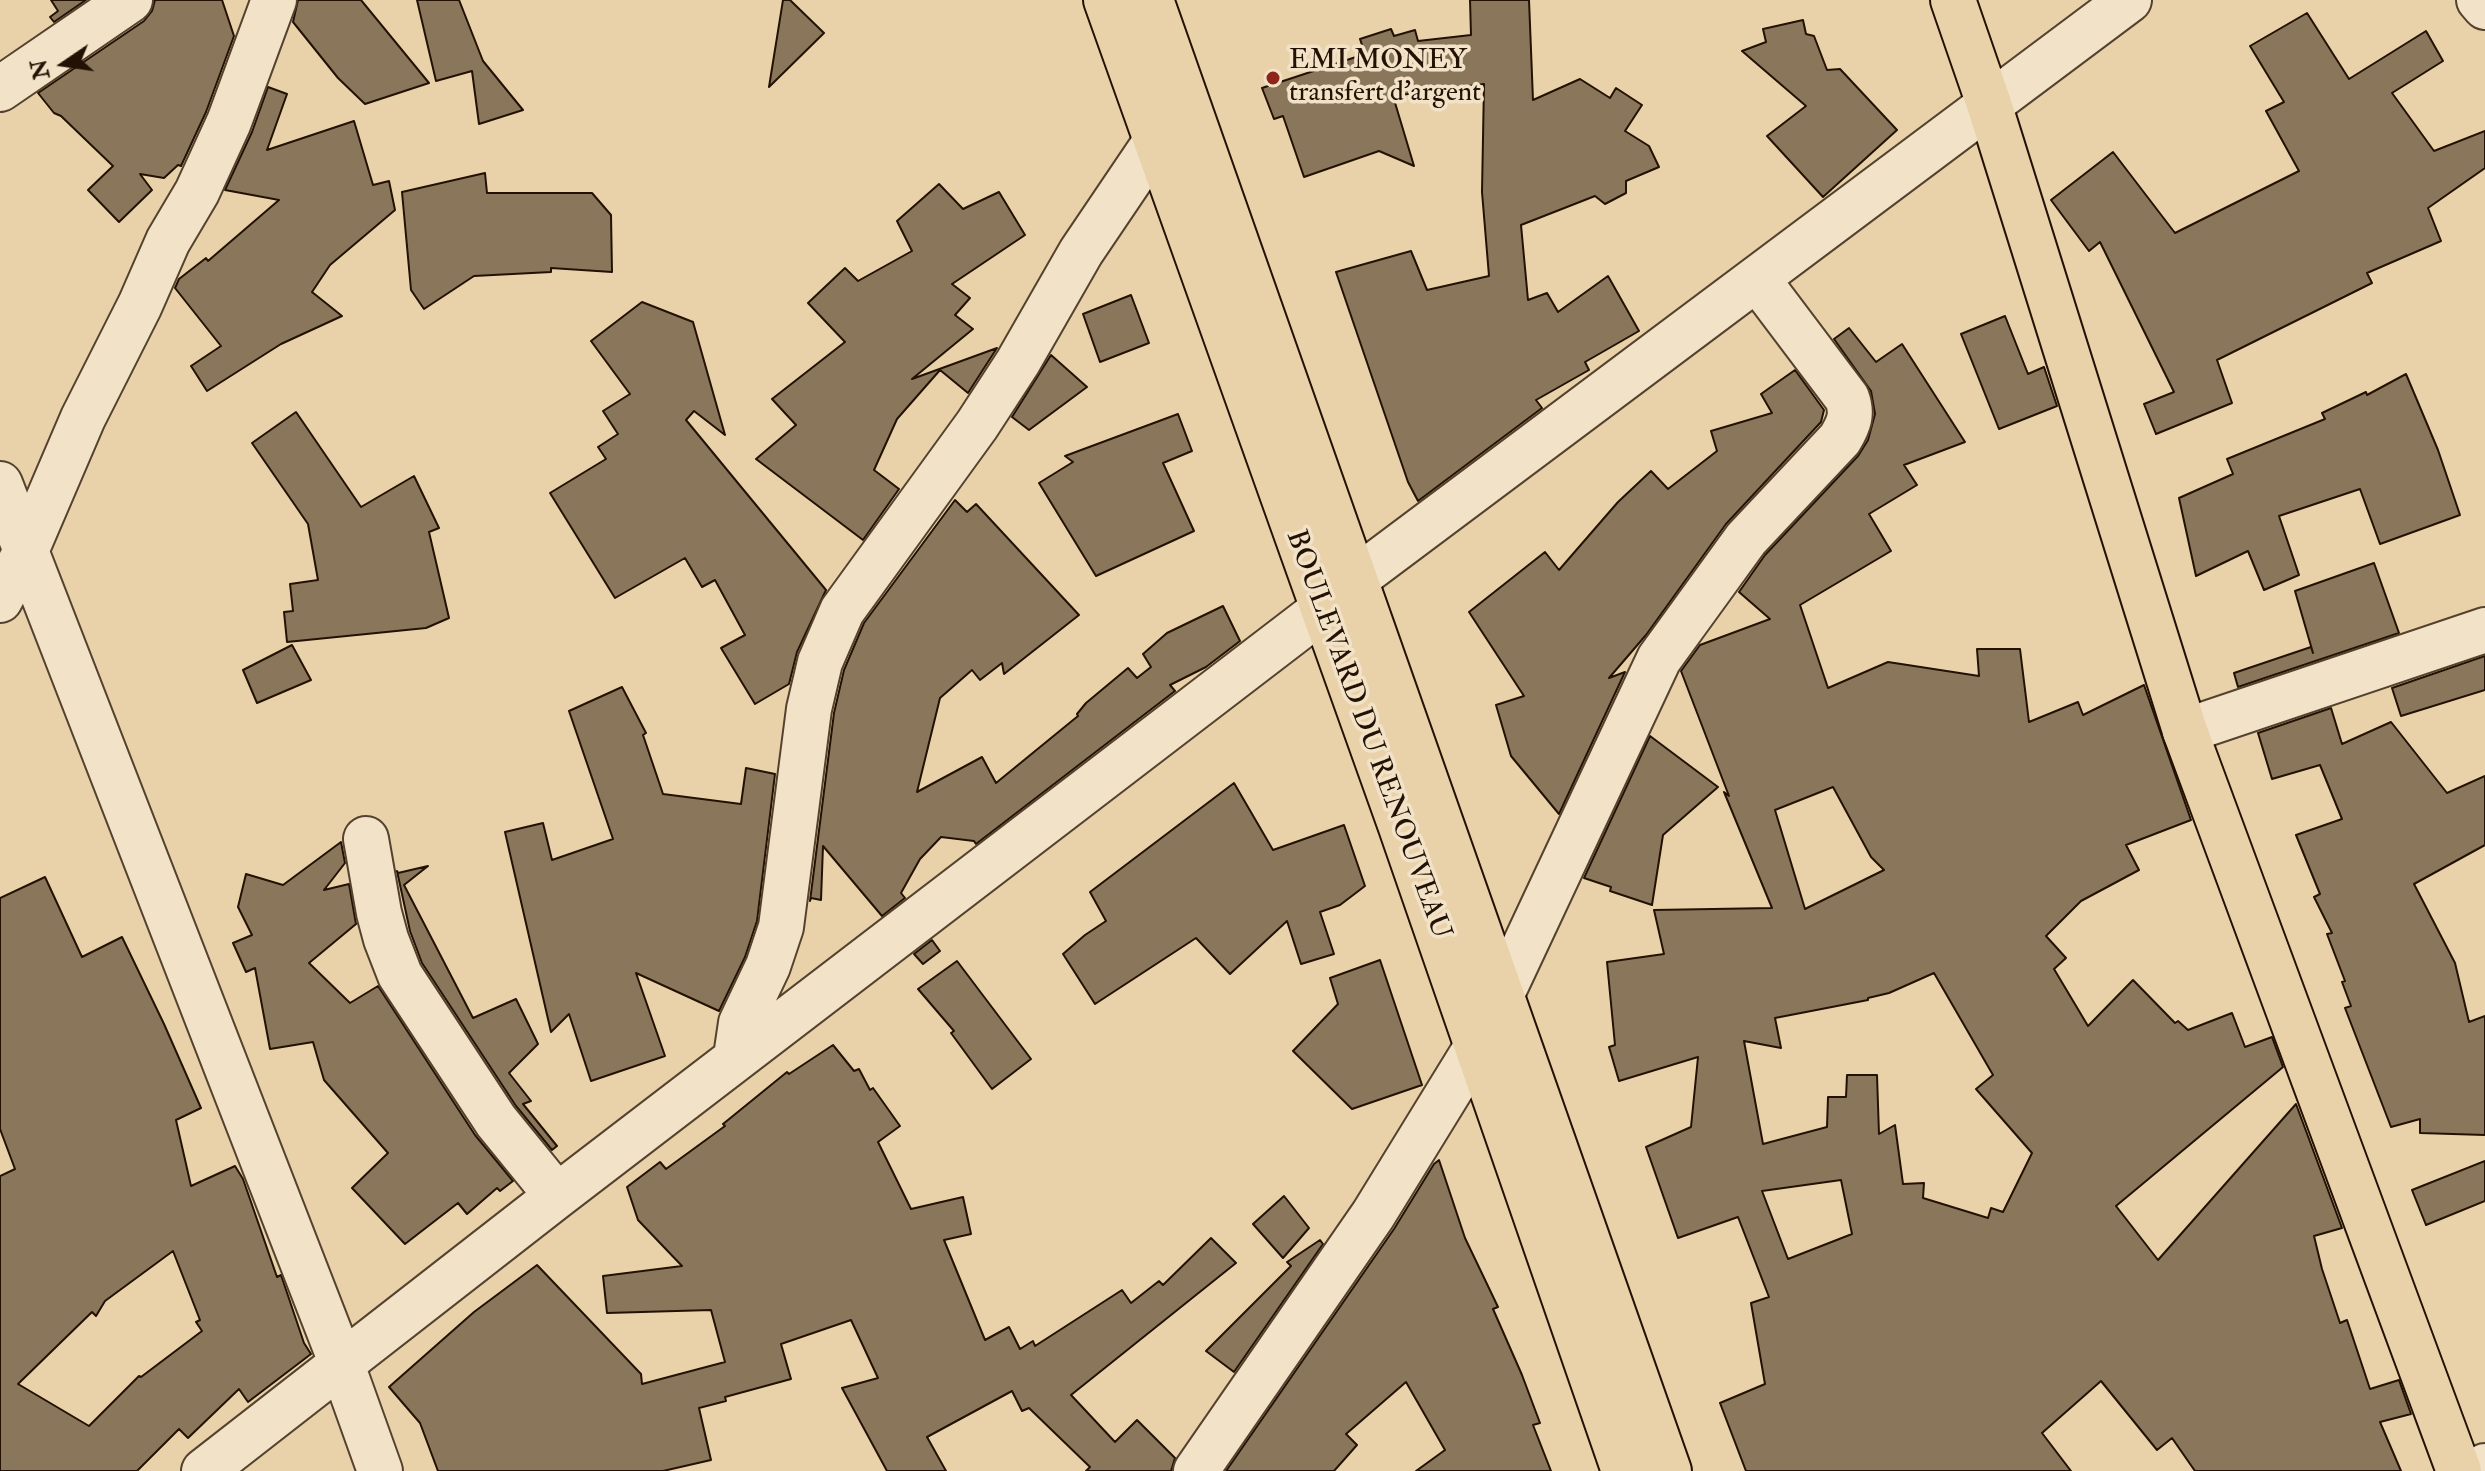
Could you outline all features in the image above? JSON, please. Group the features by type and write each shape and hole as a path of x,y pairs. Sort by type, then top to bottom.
{"main road":[{"name":"BOULEVARD DU RENOUVEAU","path":"1106,0 1401,827 1624,1471"},
{"name":"BOULEVARD DU RENOUVEAU","path":"1151,0 1669,1471"},
{"path":"1953,0 1990,107 2185,731 2459,1471"}],"street":[{"path":"0,89 130,0"},
{"path":"0,600 26,551 83,418 140,305 168,241 204,178 229,122 274,0"},
{"path":"204,1471 736,1057 1322,610 1354,580 2129,0"},
{"path":"2479,0 2485,7"},
{"path":"736,1057 741,1023 768,966 781,927 809,709 820,662 842,611 977,425 1018,362 1081,252 1156,141"},
{"path":"1500,998 1659,659 1746,539 1840,439 1849,425 1851,410 1847,398 1758,280"},
{"path":"0,484 341,1362 380,1471"},
{"path":"2185,731 2485,630"},
{"path":"366,839 379,913 400,975 496,1121 557,1196"},
{"path":"1196,1471 1373,1215 1477,1046"},
{"path":"2478,1471 2485,1466"}],"building":[{"path":"51,0 86,0 54,22 50,17 58,11"},
{"path":"155,0 222,0 234,36 206,112 181,166 178,165 164,178 140,174 152,190 119,222 88,190 113,166 61,116 54,113 38,93 144,21 152,11"},
{"path":"298,0 361,0 429,83 365,104 338,78 293,22"},
{"path":"417,0 459,0 483,61 523,110 479,124 472,71 436,81"},
{"path":"783,0 790,0 824,33 769,87"},
{"path":"1470,0 1529,0 1533,100 1580,79 1610,98 1616,88 1642,105 1625,131 1649,146 1659,167 1626,181 1626,193 1605,204 1595,196 1521,225 1528,300 1547,293 1558,312 1608,276 1639,331 1585,362 1589,370 1536,400 1542,408 1418,501 1408,482 1336,272 1411,251 1427,290 1489,276 1482,192 1484,84 1393,96 1414,166 1379,151 1304,177 1283,116 1274,119 1262,88 1365,54 1360,39 1391,29 1394,36 1415,30 1418,41 1471,35"},
{"path":"2307,13 2349,79 2426,31 2443,61 2392,93 2434,151 2485,131 2485,168 2428,208 2441,241 2367,273 2372,283 2217,360 2232,403 2156,434 2144,404 2174,392 2100,242 2089,251 2051,200 2113,152 2175,233 2299,171 2266,111 2284,102 2250,46"},
{"path":"1803,20 1806,34 1814,36 1827,70 1840,69 1897,130 1823,197 1767,136 1806,106 1742,51 1766,42 1763,29"},
{"path":"268,87 287,94 267,150 354,121 373,185 389,181 395,210 330,265 312,292 342,316 281,344 207,391 191,366 221,346 175,288 179,279 206,258 208,261 279,200 225,190 252,132"},
{"path":"485,173 487,193 592,193 611,215 612,272 551,268 551,272 474,276 424,309 411,290 402,192"},
{"path":"939,184 963,209 999,192 1025,235 952,284 970,298 955,315 973,329 912,379 997,348 968,393 940,370 897,419 874,470 899,489 863,540 756,459 796,425 772,399 845,342 808,303 845,268 858,281 912,251 897,221"},
{"path":"1131,295 1149,343 1100,362 1083,314"},
{"path":"642,302 693,322 725,435 694,411 686,420 826,590 797,652 789,684 755,704 721,648 745,635 715,580 702,587 685,558 615,598 550,493 606,459 598,447 618,434 603,411 630,394 591,341"},
{"path":"2005,316 2028,374 2044,367 2057,406 1999,429 1961,334"},
{"path":"1849,328 1876,362 1902,344 1965,442 1904,465 1917,485 1869,514 1891,551 1800,605 1828,688 1888,662 1979,676 1977,649 2020,649 2029,722 2078,702 2083,715 2144,685 2191,820 2126,845 2139,870 2081,901 2046,936 2066,958 2054,969 2088,1026 2133,980 2175,1023 2178,1021 2188,1030 2232,1013 2245,1047 2272,1037 2283,1067 2116,1206 2158,1260 2296,1104 2342,1228 2314,1236 2340,1323 2347,1320 2370,1389 2399,1380 2411,1414 2380,1422 2401,1471 2195,1471 2172,1438 2157,1450 2101,1381 2042,1433 2071,1471 1746,1471 1720,1403 1765,1384 1751,1303 1769,1297 1738,1217 1678,1238 1646,1147 1691,1127 1698,1057 1619,1081 1609,1047 1615,1045 1607,962 1664,954 1654,910 1772,908 1724,792 1729,796 1681,671 1700,645 1770,619 1739,592 1765,555 1858,456 1868,440 1875,414 1871,391 1834,339","holes":["1833,787 1871,857 1884,870 1805,909 1775,810","1934,973 1993,1075 1976,1089 2032,1153 2003,1212 1991,1208 1988,1218 1923,1198 1924,1183 1903,1184 1895,1125 1879,1134 1877,1075 1847,1075 1846,1097 1828,1097 1827,1127 1763,1144 1744,1041 1781,1048 1775,1018 1889,993","1841,1180 1852,1234 1788,1259 1762,1191"]},
{"path":"1051,355 1087,387 1029,430 1012,417"},
{"path":"1795,370 1824,410 1821,422 1726,524 1646,635 1609,678 1625,672 1559,814 1511,756 1496,705 1524,696 1469,612 1545,552 1559,570 1618,502 1651,471 1668,489 1717,451 1711,431 1772,413 1761,394"},
{"path":"2406,374 2438,450 2460,515 2380,544 2360,489 2279,516 2299,575 2264,590 2248,551 2196,576 2179,498 2233,474 2227,459 2325,419 2322,413 2366,392 2367,395"},
{"path":"296,412 361,507 414,476 439,528 429,532 449,618 426,628 287,642 284,612 293,611 290,584 318,580 308,524 252,443"},
{"path":"1178,414 1192,451 1163,463 1194,531 1096,576 1039,483 1073,462 1065,456"},
{"path":"955,500 967,512 976,504 1079,615 1004,674 1002,663 980,680 972,670 940,698 917,792 982,757 996,783 1078,716 1086,703 1128,668 1137,678 1151,667 1143,654 1167,633 1223,606 1240,641 1206,667 1170,685 1175,691 976,844 974,841 941,837 920,859 901,893 905,898 882,916 823,846 821,900 811,898 810,901 834,713 844,670 864,623"},
{"path":"2374,563 2399,633 2238,687 2234,673 2311,647 2313,653 2295,591"},
{"path":"292,645 311,680 257,703 243,670"},
{"path":"2485,656 2485,690 2401,716 2392,688"},
{"path":"622,687 646,733 643,735 663,794 741,804 746,768 775,774 757,921 745,957 719,1011 636,973 665,1056 591,1081 569,1014 551,1032 505,832 543,823 552,860 613,839 569,711"},
{"path":"2331,708 2342,744 2391,722 2447,793 2485,776 2485,845 2414,884 2455,963 2469,1022 2485,1016 2485,1135 2420,1133 2420,1119 2391,1127 2345,1008 2351,1006 2327,934 2332,933 2314,897 2320,894 2296,835 2342,819 2320,765 2272,779 2258,733"},
{"path":"1650,736 1718,787 1663,835 1652,905 1610,891 1611,887 1584,878"},
{"path":"1234,783 1273,850 1344,825 1365,886 1340,905 1320,912 1334,954 1301,964 1287,921 1230,974 1196,938 1095,1004 1063,954 1106,921 1090,892"},
{"path":"341,842 345,863 324,890 349,884 356,924 309,963 350,1003 378,986 475,1135 513,1181 500,1191 497,1188 467,1214 458,1203 405,1244 352,1188 388,1153 324,1080 313,1042 270,1049 255,968 246,972 233,943 252,935 238,907 246,874 283,885"},
{"path":"428,866 404,885 473,1018 516,999 538,1044 509,1073 531,1101 523,1104 557,1146 552,1150 516,1106 422,963 410,931 397,871"},
{"path":"45,877 82,957 122,937 201,1108 176,1120 191,1186 235,1166 243,1179 277,1277 281,1275 304,1343 311,1354 248,1402 239,1389 188,1438 179,1429 137,1471 0,1471 0,1176 15,1169 0,1129 0,898","holes":["173,1251 200,1320 196,1322 202,1331 139,1376 89,1426 18,1384 92,1312 96,1316 105,1301"]},
{"path":"932,940 940,951 923,964 914,954"},
{"path":"1380,960 1422,1085 1352,1109 1293,1051 1338,1004 1330,978"},
{"path":"957,961 1031,1059 992,1089 951,1033 954,1031 918,989"},
{"path":"833,1045 854,1071 859,1069 870,1090 873,1088 900,1126 878,1142 911,1209 963,1197 971,1234 944,1240 985,1340 1009,1327 1020,1349 1033,1341 1035,1346 1122,1290 1131,1303 1159,1281 1163,1285 1211,1238 1236,1263 1071,1395 1115,1442 1137,1420 1175,1458 1171,1471 1086,1471 1090,1467 1029,1408 1022,1411 1012,1391 927,1437 946,1471 887,1471 842,1388 878,1378 851,1320 781,1344 791,1379 725,1397 726,1401 699,1408 711,1460 663,1471 438,1471 420,1423 389,1387 474,1312 537,1265 641,1374 642,1384 725,1362 711,1310 607,1313 603,1276 682,1266 638,1220 627,1187 660,1162 666,1169 725,1126 723,1124 787,1072 789,1074"},
{"path":"1439,1160 1465,1238 1498,1307 1493,1309 1540,1423 1533,1425 1551,1471 1416,1471 1445,1450 1406,1382 1346,1434 1357,1445 1334,1471 1226,1471 1394,1229 1434,1164"},
{"path":"2485,1161 2485,1201 2426,1225 2412,1190"},
{"path":"1284,1196 1309,1228 1283,1258 1253,1224"},
{"path":"1320,1240 1323,1244 1234,1372 1206,1351 1291,1266 1287,1262"}],"place":[{"name":"EMI MONEY transfert d'argent","path":"1273,78"}]}
